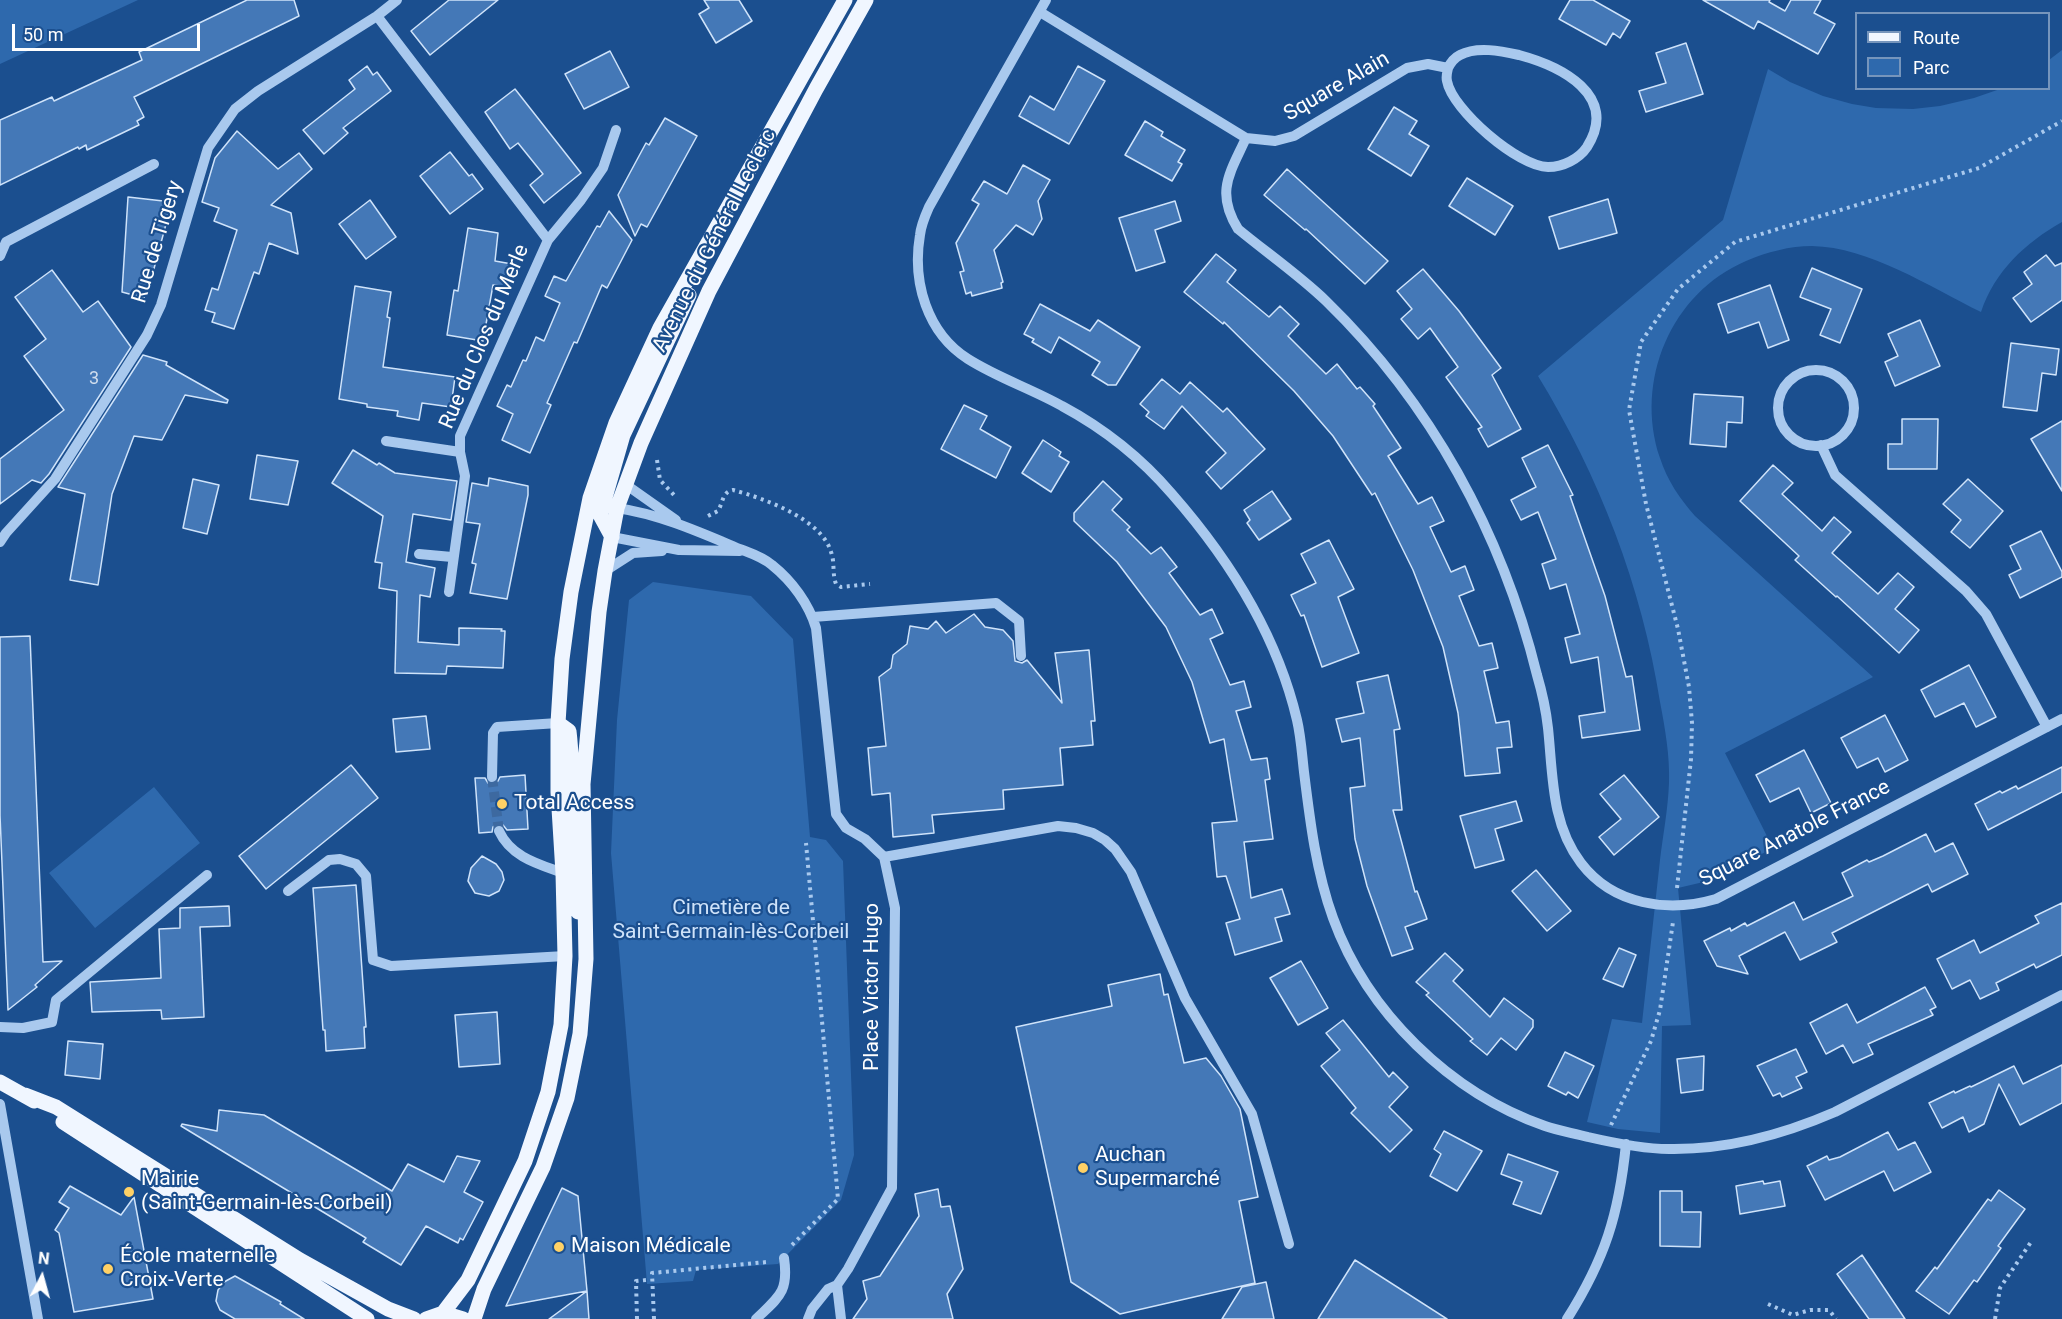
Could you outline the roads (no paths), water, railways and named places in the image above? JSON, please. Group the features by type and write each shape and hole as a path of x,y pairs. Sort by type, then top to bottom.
{"main road":[{"name":"Avenue du Général Leclerc","path":"443,1313 468,1280 525,1161 548,1092 561,1026 565,956 558,792 558,723 562,659 590,498 616,423 660,328 844,0"},
{"name":"Avenue du Général Leclerc","path":"474,1319 484,1289 543,1167 567,1098 580,1034 586,959 583,784 594,659 605,571 617,508 641,442 709,291 866,0"},
{"name":"Avenue du Général Leclerc","path":"600,515 623,435 722,221"},
{"path":"584,529 600,515 617,508"},
{"path":"600,515 612,537"},
{"name":"Avenue du Général Leclerc","path":"558,723 569,731 572,755 573,879 586,959"},
{"path":"0,1082 56,1107 300,1260 388,1309 414,1319"},
{"path":"25,1095 84,1137 367,1319"},
{"path":"426,1319 443,1313 463,1319"}],"street":[{"name":"Rue de Tigery","path":"0,542 55,479 147,335 161,305 208,148 235,109 258,91 376,16 397,0"},
{"path":"1046,0 929,207 920,232 917,262 919,284 925,306 936,328 966,358 1063,406 1104,432 1139,460 1197,522 1231,568 1250,600 1281,668 1297,721 1321,884 1334,922 1372,993 1397,1024 1427,1054 1465,1086 1503,1108 1546,1126 1626,1144 1667,1149 1713,1147 1755,1141 1797,1128 1835,1112 2062,995"},
{"path":"1040,12 1246,138"},
{"name":"Rue du Clos du Merle","path":"376,16 548,240"},
{"path":"1476,50 1510,53 1556,68 1580,84 1590,97 1596,123 1592,138 1584,151 1573,160 1562,165 1548,167 1534,165 1498,142 1458,103 1447,82 1448,68 1458,56 1476,50"},
{"name":"Square Alain","path":"1246,138 1275,141 1294,136 1407,68 1428,64 1448,68"},
{"name":"Rue du Clos du Merle","path":"448,592 465,476 460,452 460,436 548,240 581,200 603,168 616,130"},
{"name":"Square Anatole France","path":"1246,138 1228,175 1225,192 1230,217 1238,229 1323,299 1372,350 1433,431 1487,527 1512,589 1528,638 1548,726 1556,805 1561,828 1582,864 1597,879 1614,891 1636,901 1654,905 1675,907 1716,899 2062,719"},
{"path":"0,256 6,242 154,164"},
{"path":"1810,370 1822,370 1844,381 1854,402 1854,414 1843,435 1821,446 1808,445 1796,440 1786,432 1779,420 1780,393 1787,382 1798,374 1810,370"},
{"path":"386,441 460,452"},
{"path":"1821,446 1834,474 1966,591 1986,614 2047,727"},
{"path":"625,484 683,525"},
{"path":"617,508 683,525 771,564 798,593 813,617 816,628 836,814 846,828 865,839 884,857 1058,826 1093,833 1115,849 1131,872 1185,998 1252,1114 1289,1244"},
{"path":"612,537 679,550"},
{"path":"605,571 633,553 679,550 745,552"},
{"path":"419,554 452,557"},
{"path":"813,617 996,603 1019,621 1021,656"},
{"path":"492,777 493,732 497,727 558,723"},
{"path":"499,831 503,841 521,857 563,873"},
{"name":"Place Victor Hugo","path":"808,1319 812,1309 828,1289 837,1285 892,1188 895,908 884,857"},
{"path":"288,891 329,860 340,859 356,864 366,876 374,960 391,966 565,956"},
{"path":"0,1027 23,1028 52,1022 56,1000 207,875"},
{"path":"0,1104 39,1319"},
{"path":"1567,1319 1583,1294 1603,1254 1616,1213 1626,1144"},
{"path":"756,1319 784,1287 787,1275 780,1259"},
{"path":"837,1285 841,1319"}],"tunnel":[{"path":"492,777 499,831"}],"place":[{"name":"Total Access","path":"502,804"},
{"name":"Auchan Supermarché","path":"1083,1168"},
{"name":"Mairie (Saint-Germain-lès-Corbeil)","path":"129,1192"},
{"name":"Maison Médicale","path":"559,1247"},
{"name":"École maternelle Croix-Verte","path":"108,1269"}],"park label":[{"name":"Cimetière de Saint-Germain-lès-Corbeil","path":"731,921"}]}
